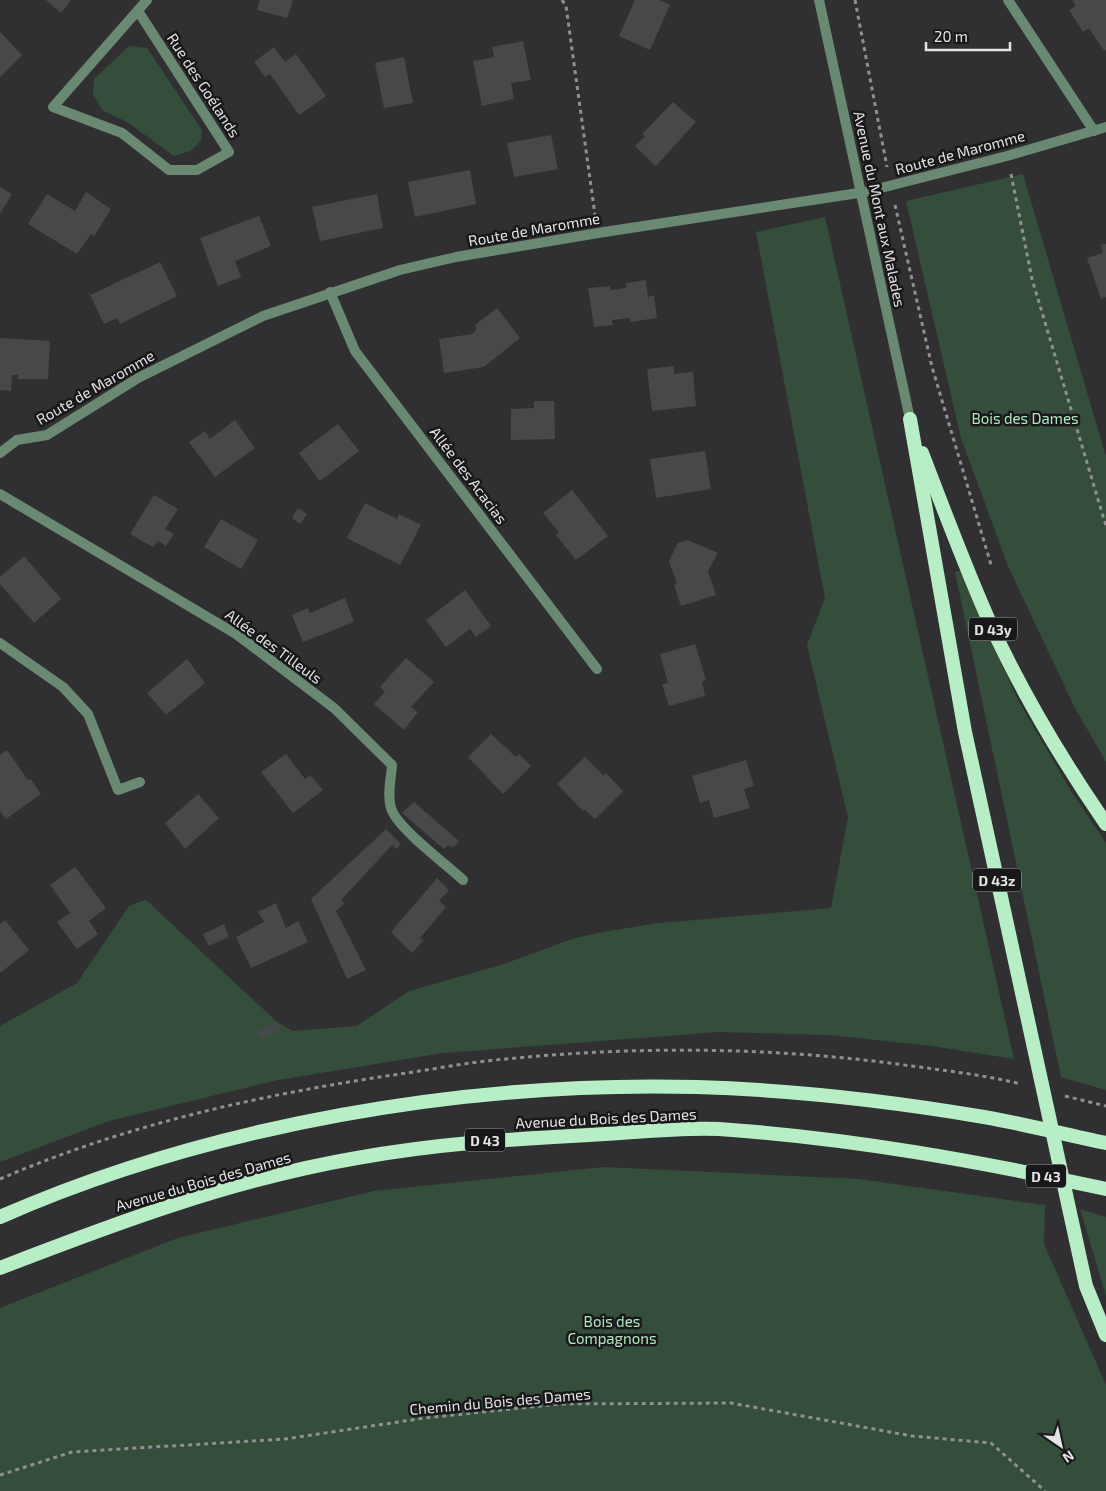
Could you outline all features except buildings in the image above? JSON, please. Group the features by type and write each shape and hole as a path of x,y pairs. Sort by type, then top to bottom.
{"highway":[{"name":"D 43y","path":"910,419 960,553 991,624 1035,711 1074,777 1106,824"},
{"name":"D 43z","path":"910,419 965,732 1086,1286 1106,1335"},
{"name":"Avenue du Bois des Dames","path":"0,1216 109,1175 212,1144 332,1117 396,1106 489,1095 593,1088 698,1087 842,1097 985,1117 1106,1143"},
{"name":"Avenue du Bois des Dames","path":"0,1268 114,1224 235,1186 356,1158 485,1140 716,1129 855,1143 985,1163 1106,1189"}],"street":[{"name":"Rue des Goélands","path":"138,11 230,152 198,170 169,170 122,133 53,107 147,0"},
{"path":"1008,0 1094,131"},
{"name":"Avenue du Mont aux Malades","path":"819,2 910,419"},
{"name":"Route de Maromme","path":"0,453 17,440 47,435 138,378 262,316 400,270 456,257 598,232 865,192 1007,156 1106,127"},
{"name":"Allée des Acacias","path":"330,292 355,351 597,669"},
{"name":"Allée des Tilleuls","path":"0,494 236,634 334,708 392,765 389,793 391,810 406,830 463,880"},
{"path":"0,643 63,686 88,714 118,790 140,782"}],"path":[{"path":"562,0 566,6 598,232"},
{"path":"855,0 887,169"},
{"path":"1007,156 1032,279 1106,526"},
{"path":"894,198 932,367 959,463 994,574"},
{"name":"Chemin du Bois des Dames","path":"0,1475 72,1452 286,1439 425,1418 560,1404 731,1403 912,1436 991,1443 1045,1491"}],"green space":[{"path":"129,46 147,48 202,130 201,141 190,151 174,156 127,122 102,110 93,94 94,79"},
{"name":"Bois des Dames","path":"1023,174 1106,457 1106,762 1074,706 1008,566 961,438 906,201"},
{"path":"825,217 1014,1059 932,1046 830,1035 719,1032 443,1053 278,1080 109,1121 0,1162 0,1026 77,983 129,906 146,900 277,1022 293,1031 357,1026 409,991 504,964 572,939 602,932 660,923 831,908 848,817 807,645 825,598 756,232"},
{"path":"966,570 988,635 1019,702 1071,791 1106,843 1106,1090 1061,1077 955,572"},
{"name":"Bois des Compagnons","path":"604,1167 858,1179 1045,1205 1044,1244 1106,1385 1106,1491 0,1491 0,1308 178,1238 374,1191"},
{"path":"1080,1209 1106,1217 1106,1296"}]}
